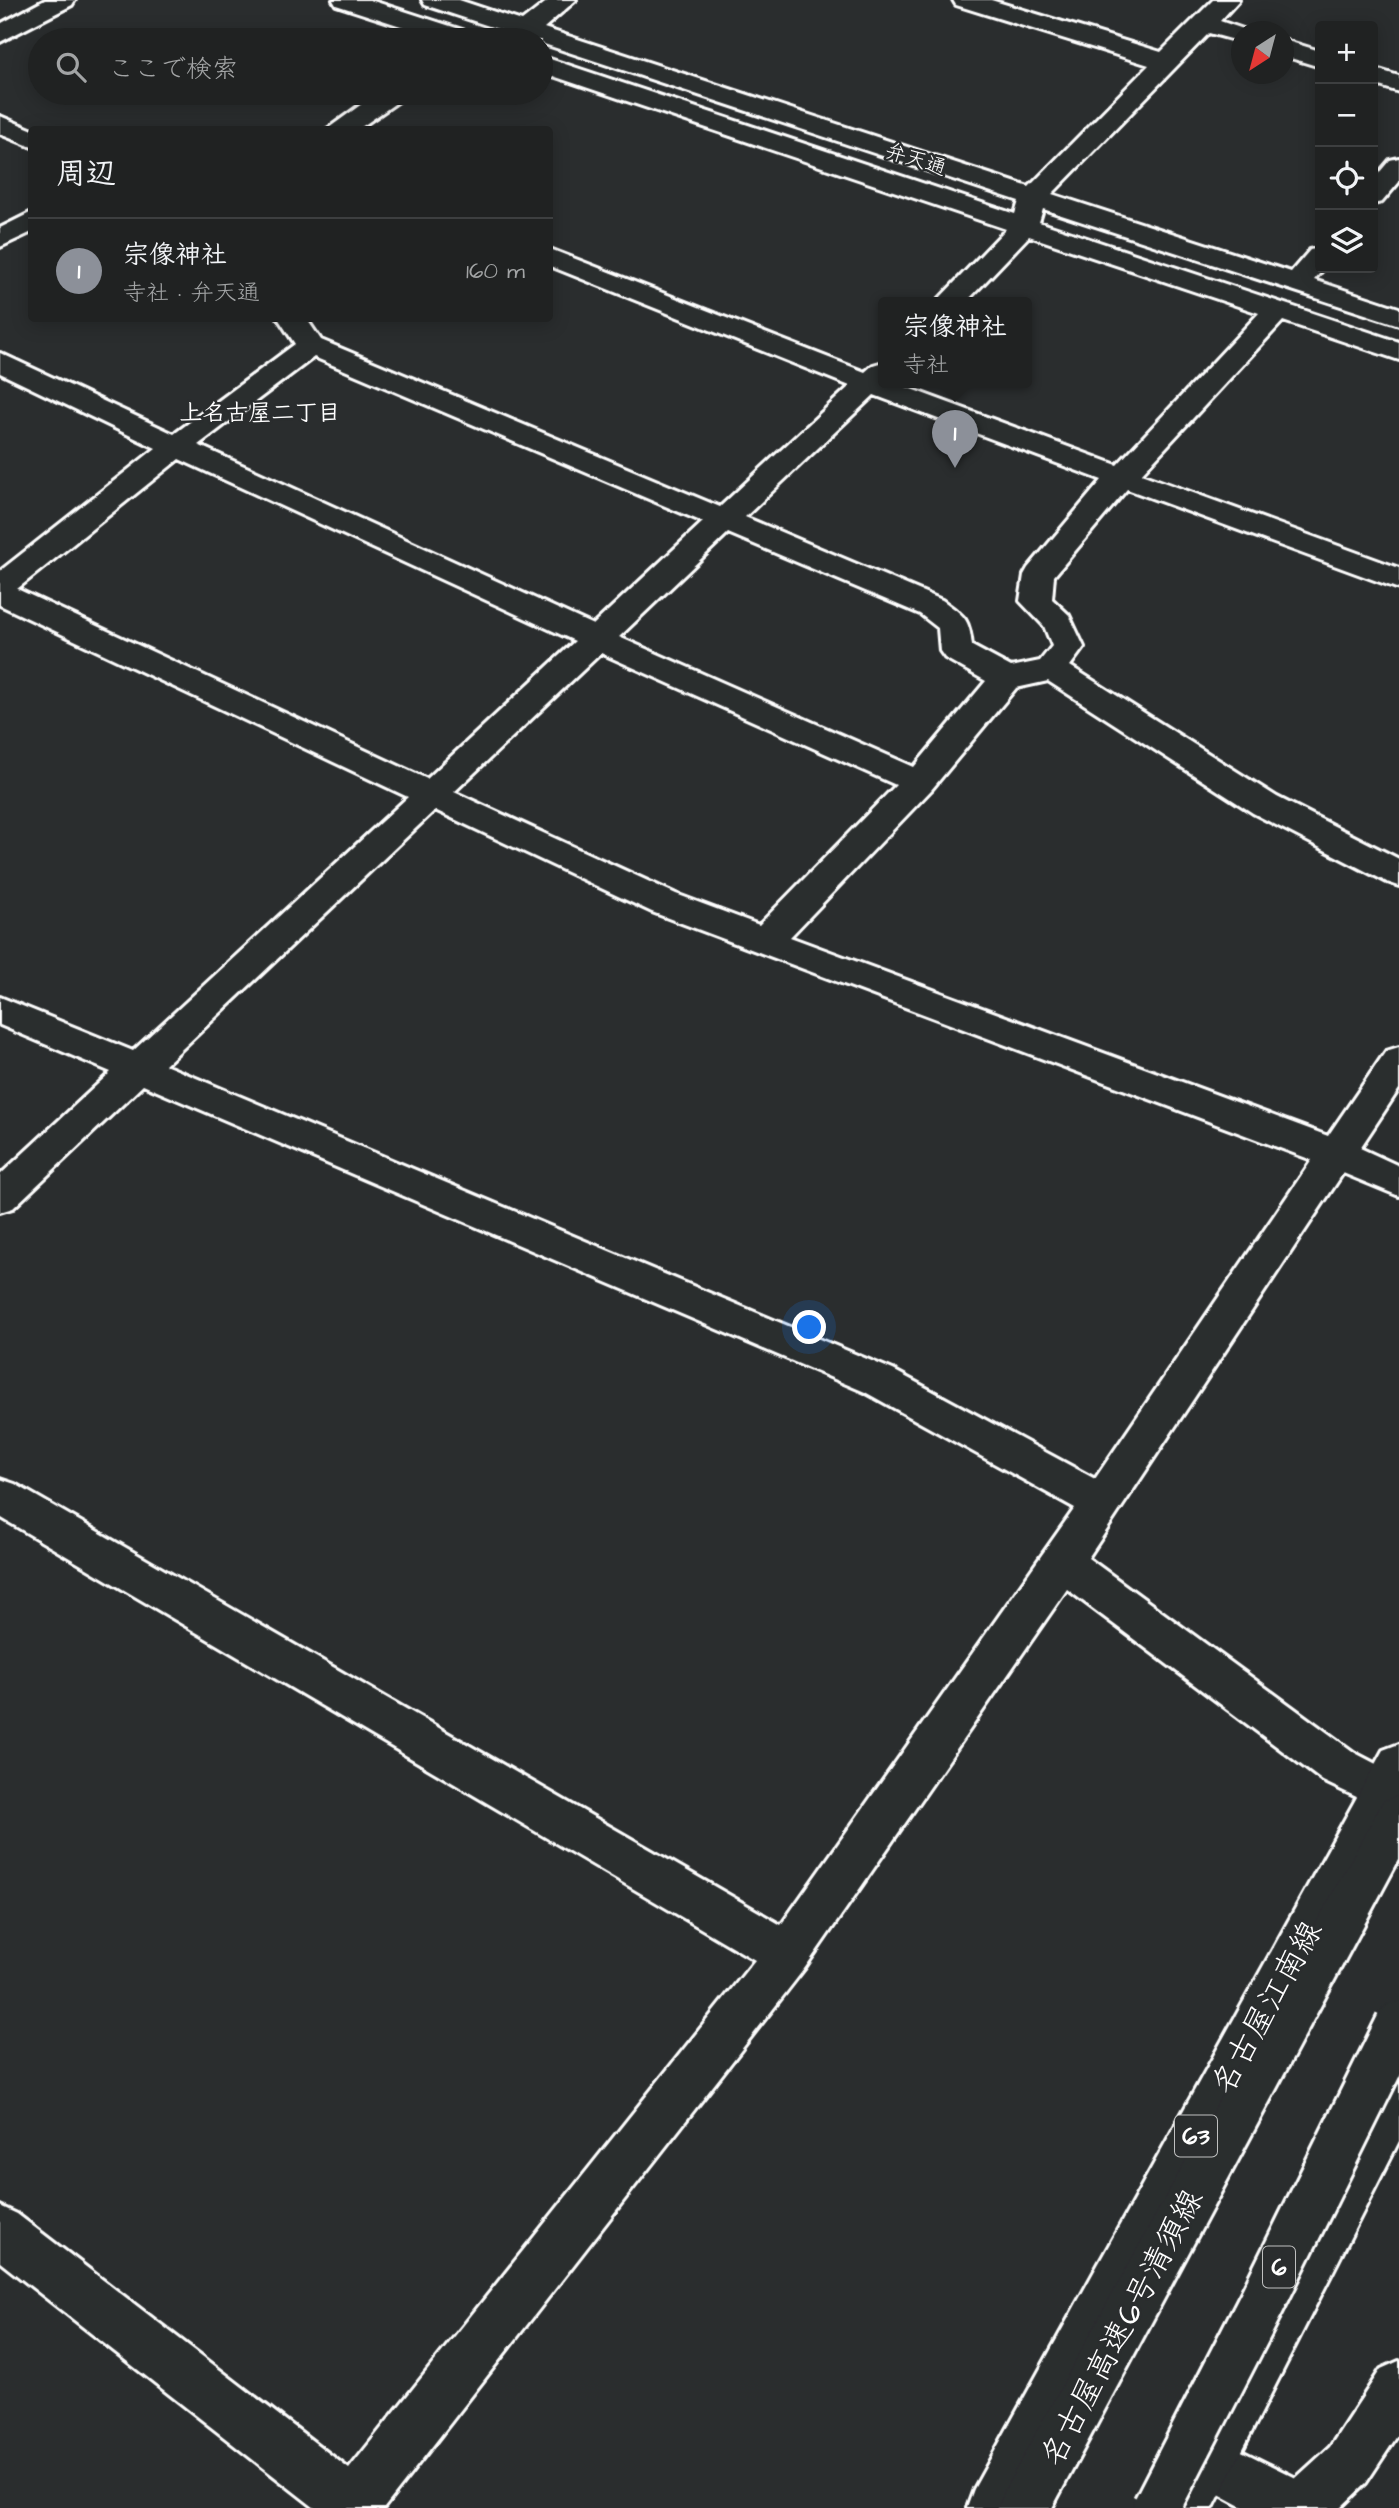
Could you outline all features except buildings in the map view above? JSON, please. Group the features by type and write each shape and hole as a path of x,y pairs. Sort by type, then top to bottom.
{"main road":[{"path":"0,34 63,0"},
{"path":"345,0 432,28"},
{"name":"弁天通","path":"434,0 520,28"},
{"path":"529,28 564,0"},
{"path":"965,0 1166,62"},
{"path":"955,297 1025,225 1033,198 1227,0"},
{"path":"1204,24 1231,32"},
{"name":"弁天通","path":"553,39 1399,317"},
{"path":"1294,52 1315,58"},
{"name":"弁天通","path":"553,68 1399,351"},
{"path":"1378,78 1399,84"},
{"path":"345,126 376,105"},
{"path":"0,124 28,137"},
{"path":"1378,190 1399,166"},
{"path":"0,239 28,222"},
{"path":"0,1198 877,377 553,258"},
{"path":"1296,283 1315,262"},
{"path":"295,322 311,346 932,607 954,624 956,651 1006,678 1028,676 1051,668 1068,647 1058,622 1036,601 1039,575 1121,477 1278,310"},
{"path":"0,587 176,447 311,346"},
{"path":"0,362 176,447 597,640 919,782"},
{"path":"904,388 1121,477 1399,579"},
{"path":"0,593 664,903 767,939 1337,1154 1399,1181"},
{"path":"1051,668 1265,805 1399,874"},
{"path":"767,939 919,782 1006,678"},
{"path":"0,1010 878,1381 1102,1503"},
{"path":"0,2231 352,2507 788,1954 1062,1562 1399,1060"},
{"path":"0,1496 788,1954"},
{"path":"1062,1562 1339,1767 1394,1789"},
{"name":"名古屋江南線","path":"993,2508 1394,1789"},
{"name":"名古屋高速6号清須線","path":"1024,2508 1394,1789"},
{"name":"6","path":"1156,2508 1262,2302 1399,2025"},
{"path":"1185,2508 1399,2091"},
{"path":"1209,2461 1300,2508 1348,2465 1399,2387"}],"place":[{"name":"宗像神社","path":"955,468"}],"district":[{"name":"上名古屋二丁目","path":"260,412"}]}
